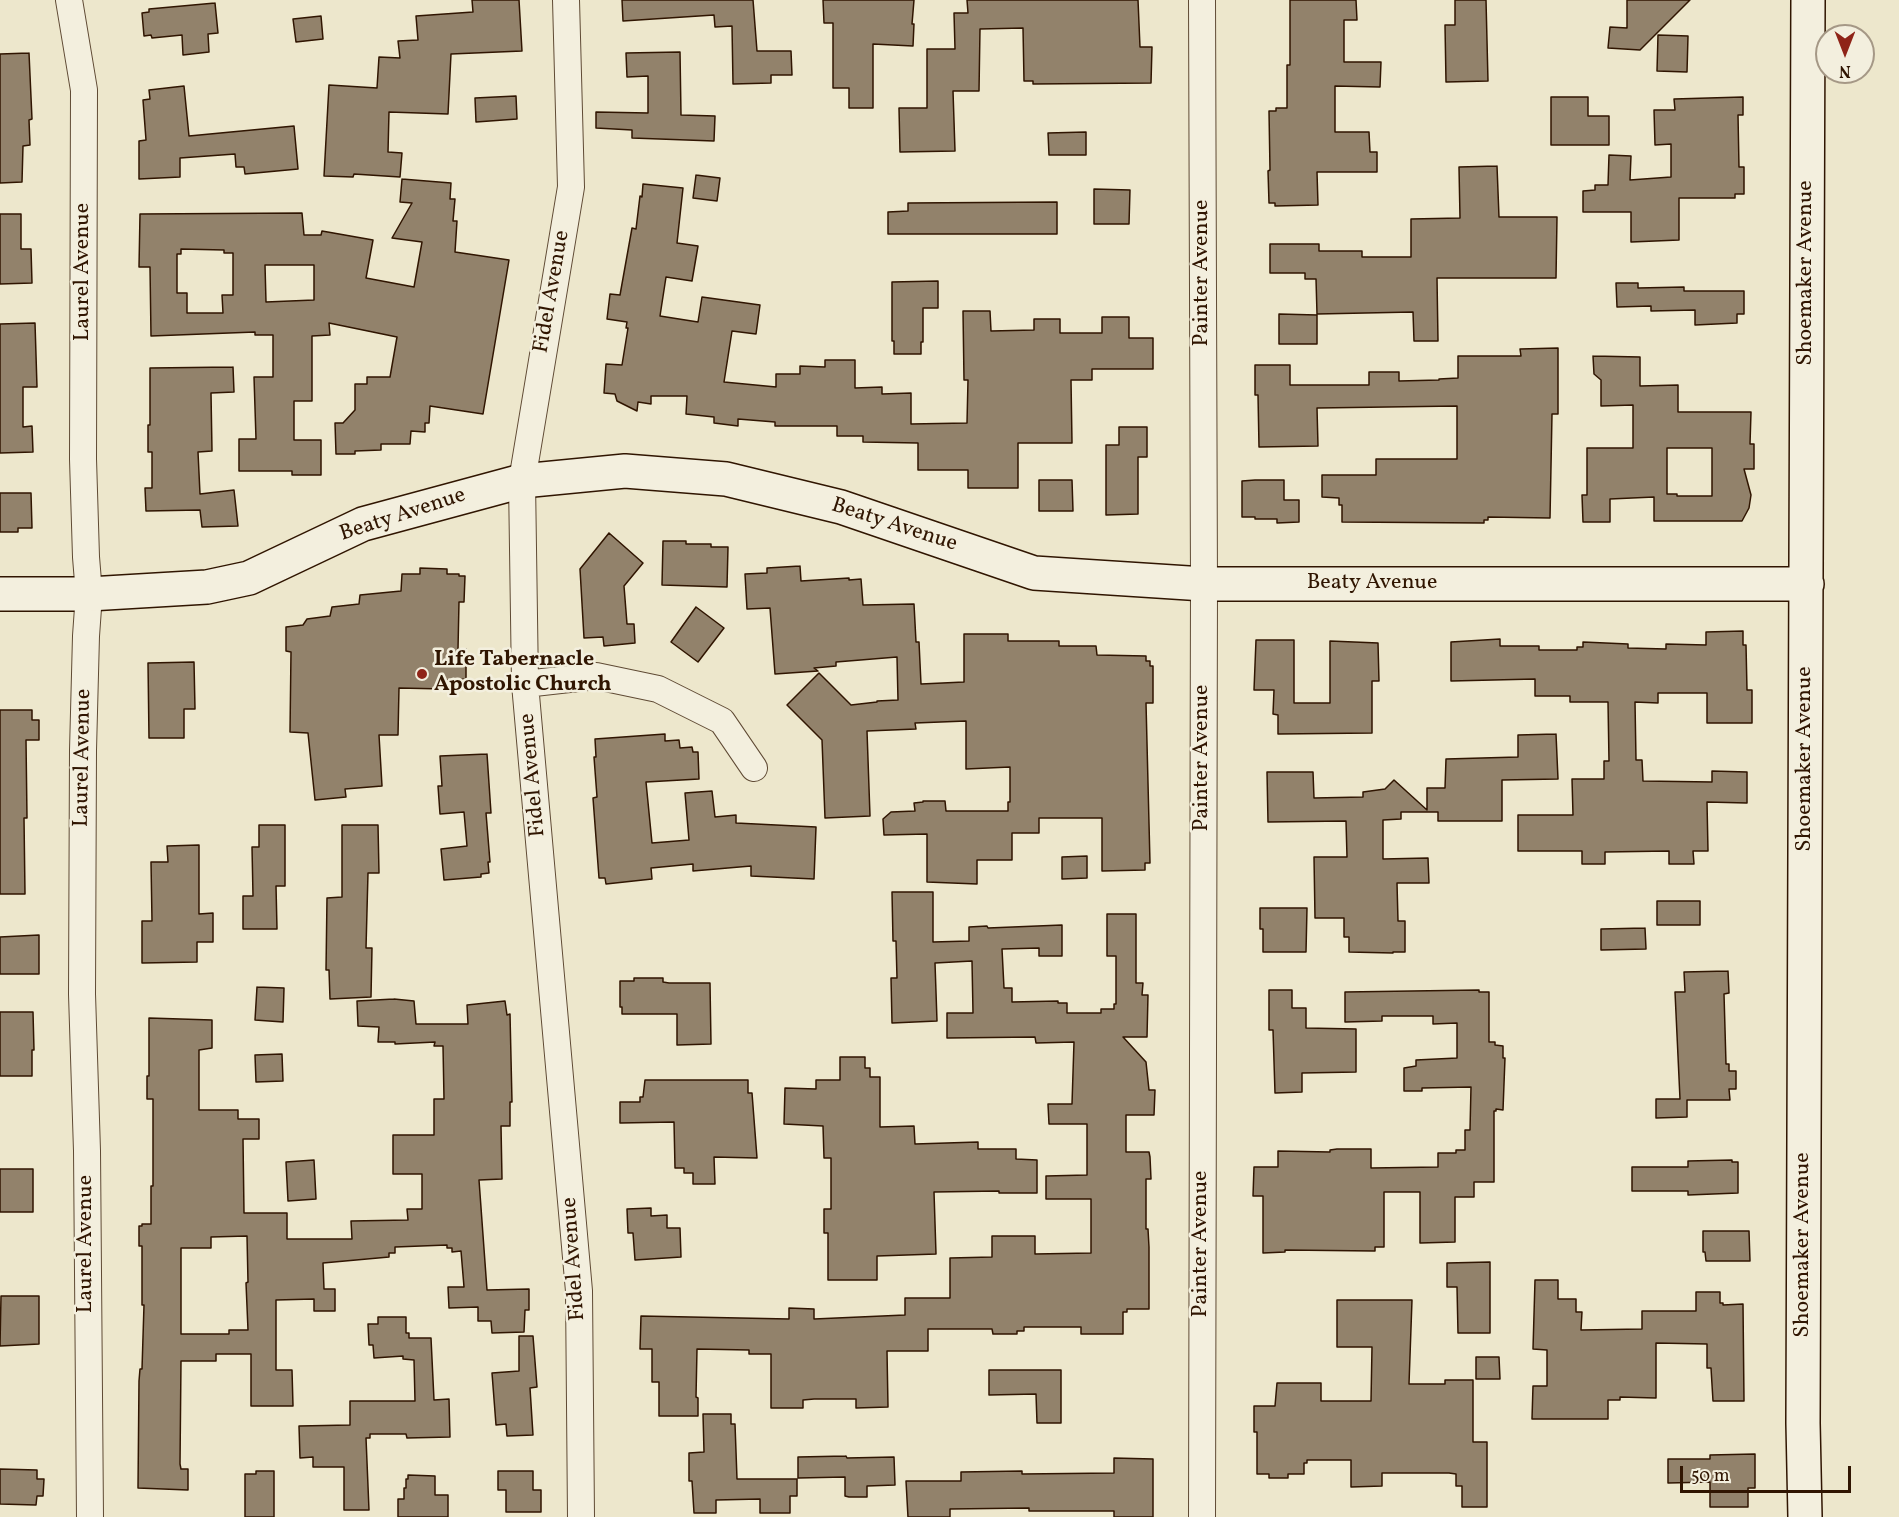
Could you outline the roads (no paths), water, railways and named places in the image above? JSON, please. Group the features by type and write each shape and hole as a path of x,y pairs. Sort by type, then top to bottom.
{"street":[{"name":"Laurel Avenue","path":"69,0 84,90 83,459 86,557 90,594 86,636 83,750 82,994 87,1150 90,1517"},
{"name":"Fidel Avenue","path":"566,0 571,187 522,481 525,684 579,1291 581,1517"},
{"name":"Painter Avenue","path":"1202,0 1204,584 1202,1517"},
{"name":"Shoemaker Avenue","path":"1805,1517 1803,1412 1808,0"},
{"name":"Beaty Avenue","path":"0,594 90,594 207,587 249,578 363,524 522,481 625,471 726,479 841,507 1034,573 1204,584 1807,584"},
{"path":"525,684 596,675 658,689 722,721 754,768"}],"place":[{"name":"Life Tabernacle Apostolic Church","path":"422,674"}]}
